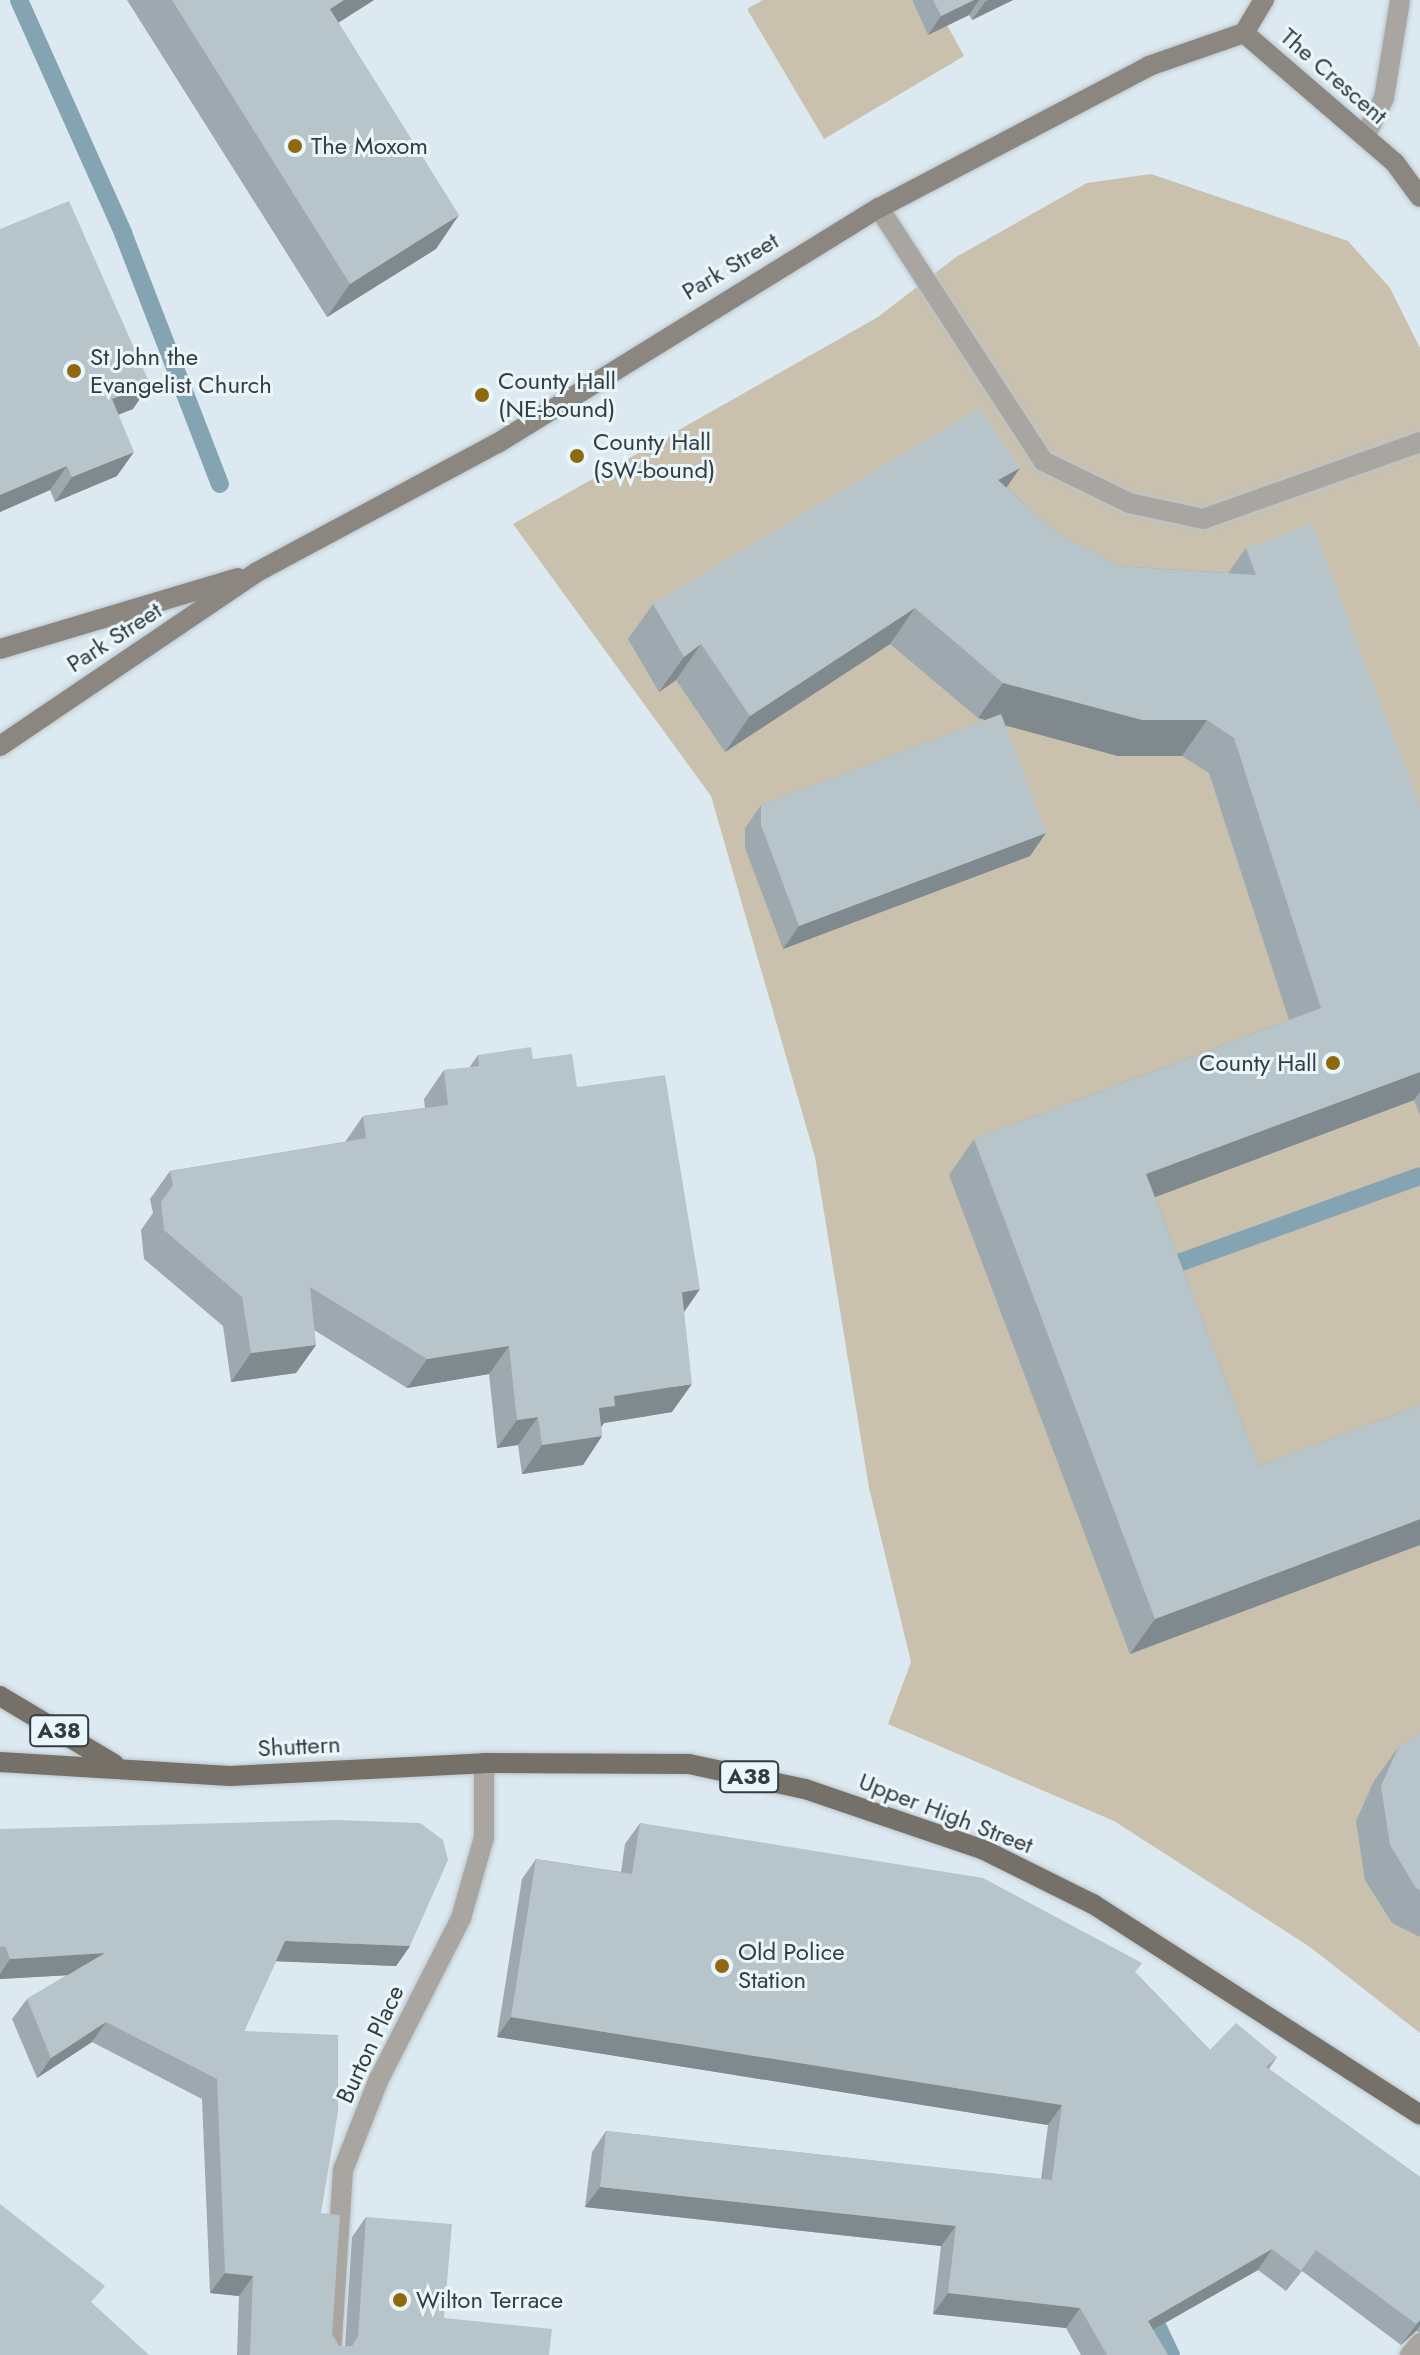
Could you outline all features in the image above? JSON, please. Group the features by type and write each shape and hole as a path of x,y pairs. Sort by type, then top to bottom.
{"main road":[{"name":"A38","path":"0,1696 117,1766"},
{"name":"A38","path":"0,1762 117,1766"},
{"name":"Shuttern","path":"117,1766 230,1776 484,1763"},
{"name":"Upper High Street","path":"484,1763 689,1764 805,1789 971,1845 1093,1904 1420,2115"}],"street":[{"path":"1244,33 1264,0"},
{"path":"1365,136 1384,98 1400,0"},
{"name":"The Crescent","path":"1244,33 1365,136 1420,197"},
{"name":"Park Street","path":"0,746 257,572 498,443 879,208 1149,66 1244,33"},
{"path":"879,208 1043,461 1129,503 1203,519 1420,442"},
{"name":"Park Street","path":"0,649 257,572"},
{"name":"Burton Place","path":"331,2355 343,2170 378,2081 461,1918 484,1837 484,1763"},
{"path":"1410,2355 1420,2343"}],"shaded area":[{"path":"763,0 912,0 928,34 947,25 964,56 824,139 747,9"},
{"name":"County Hall","path":"1151,174 1348,241 1390,288 1420,348 1420,2033 1310,1947 1114,1821 888,1724 911,1662 869,1488 815,1157 711,796 513,524 878,317 956,257 1087,183"}],"building":[{"name":"The Moxom","path":"172,0 344,0 330,9 459,215 350,284"},
{"path":"933,0 974,0 941,16"},
{"path":"69,201 150,384 112,399 134,452 72,477 67,466 0,495 0,229"},
{"name":"County Hall","path":"980,408 1020,468 998,480 1058,534 1120,566 1256,575 1246,548 1312,524 1420,806 1420,1072 1146,1174 1259,1466 1420,1405 1420,1519 1155,1619 974,1139 1321,1008 1234,738 1207,720 1142,720 1003,683 915,608 750,716 701,644 684,657 653,604"},
{"path":"1001,714 1046,833 799,926 761,825 761,805"},
{"path":"531,1047 533,1059 572,1054 577,1087 665,1075 700,1289 682,1292 692,1384 614,1396 615,1406 599,1408 602,1436 542,1445 538,1417 517,1420 509,1346 427,1359 310,1287 316,1345 251,1353 242,1297 164,1230 161,1202 173,1185 170,1171 366,1138 363,1116 448,1105 444,1070 479,1066 478,1055"},
{"path":"1420,1733 1420,1890 1390,1845 1381,1786 1399,1746"},
{"path":"336,1820 420,1823 443,1840 448,1860 410,1946 285,1941 244,2031 338,2035 338,2112 321,2213 340,2215 332,2334 339,2346 352,2346 358,2336 366,2217 452,2224 444,2318 552,2329 549,2355 250,2355 253,2276 225,2273 217,2079 106,2022 51,2058 27,1999 105,1953 10,1959 5,1946 0,1947 0,1829"},
{"path":"640,1823 983,1878 1142,1963 1135,1972 1210,2050 1236,2023 1277,2057 1266,2067 1420,2177 1420,2320 1416,2324 1316,2250 1301,2271 1272,2249 1148,2321 1168,2355 1107,2355 1080,2308 948,2293 956,2226 600,2187 606,2131 1052,2180 1062,2105 511,2017 536,1859 632,1874"},
{"path":"0,2204 105,2286 91,2302 149,2355 0,2355"}],"waterway":[{"path":"19,0 123,233 220,484"},
{"path":"1159,1270 1420,1176"},
{"path":"1148,2307 1171,2355"}],"place":[{"name":"The Moxom","path":"295,146"},
{"name":"St John the Evangelist Church","path":"74,371"},
{"name":"County Hall (NE-bound)","path":"482,395"},
{"name":"County Hall (SW-bound)","path":"577,456"},
{"name":"County Hall","path":"1333,1063"},
{"name":"Old Police Station","path":"722,1966"},
{"name":"Wilton Terrace","path":"400,2300"}]}
